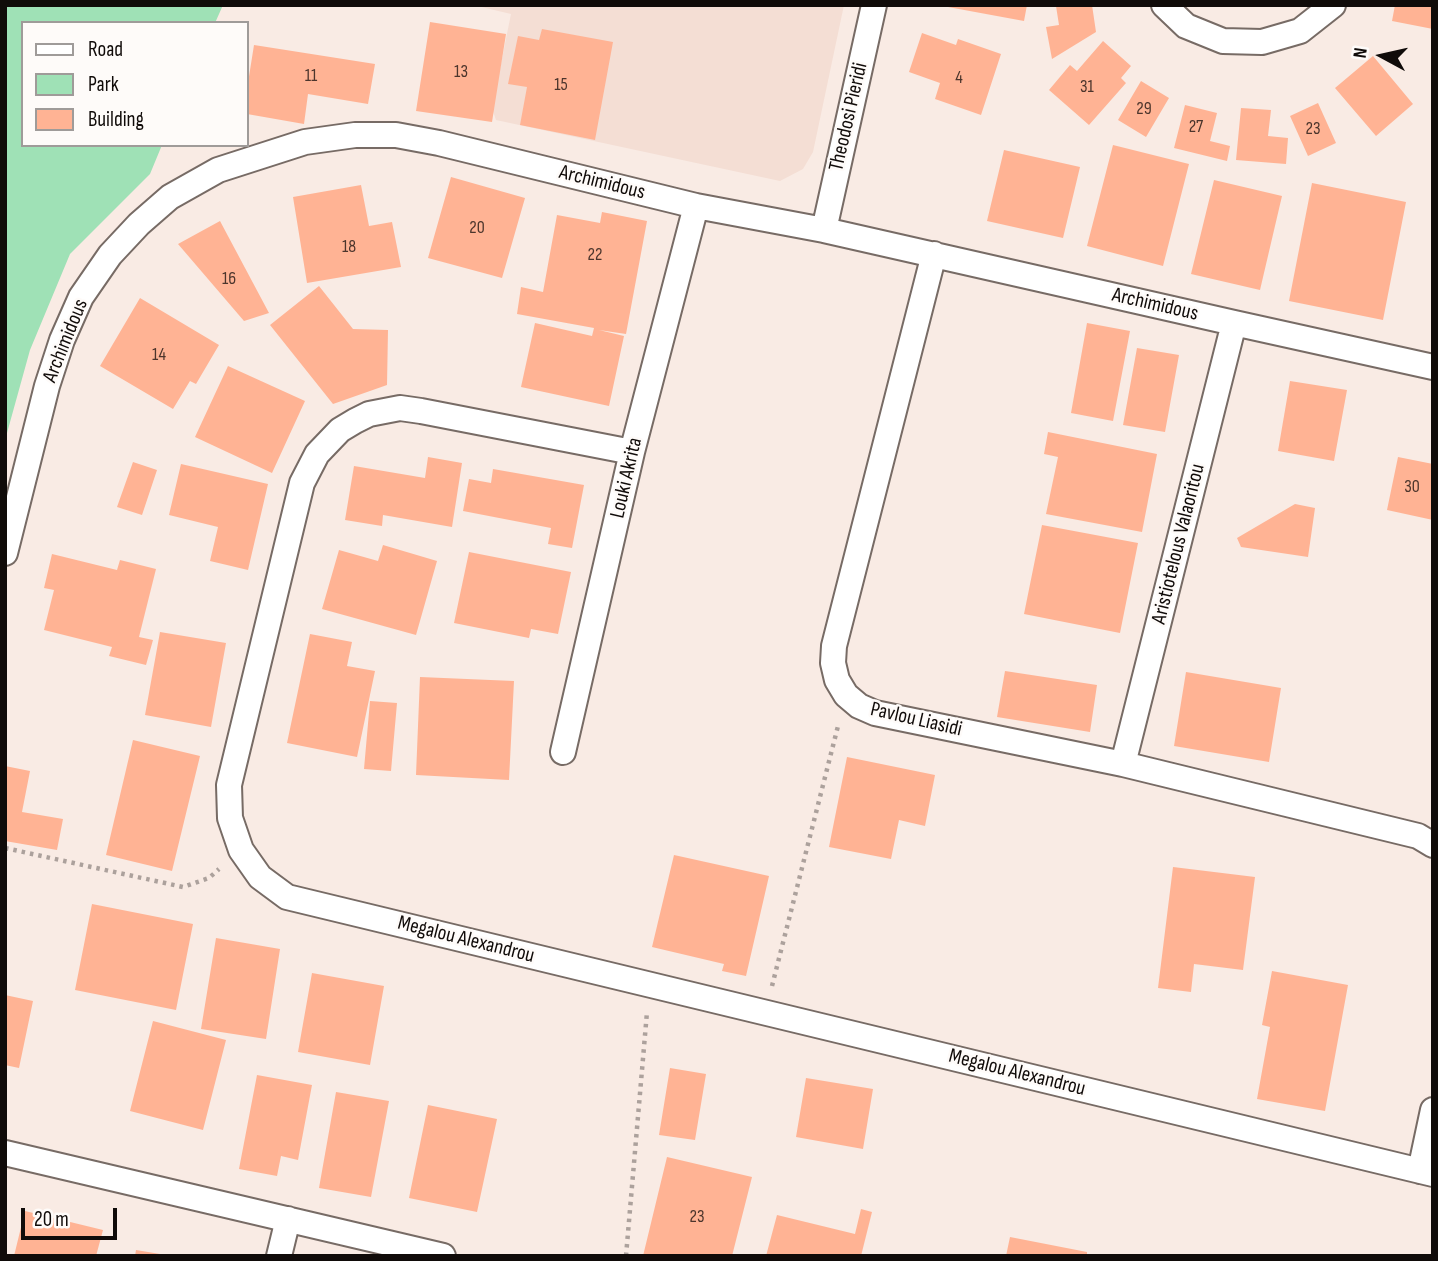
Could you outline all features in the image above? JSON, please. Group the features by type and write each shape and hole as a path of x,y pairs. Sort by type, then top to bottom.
{"street":[{"name":"Theodosi Pieridi","path":"824,229 874,5"},
{"path":"1164,5 1186,26 1223,41 1262,42 1300,31 1333,5"},
{"name":"Archimidous","path":"5,553 12,493 62,340 82,297 110,255 139,224 170,197 218,170 305,142 355,135 396,135 439,144 696,206 824,229 1433,367"},
{"name":"Louki Akrita","path":"563,752 632,452 696,206"},
{"name":"Pavlou Liasidi","path":"934,254 835,646 835,672 846,695 859,706 875,713 1124,764 1419,836 1433,845"},
{"name":"Aristiotelous Valaoritou","path":"1124,764 1234,323"},
{"name":"Megalou Alexandrou","path":"632,452 400,408 369,414 340,430 317,454 302,483 229,785 230,818 241,850 260,877 287,897 1426,1172"},
{"path":"1426,1172 1433,1110"},
{"path":"5,1153 443,1256"},
{"path":"279,1256 288,1219"}],"path":[{"path":"766,1012 846,695"},
{"path":"5,848 183,887 209,878 241,850"},
{"path":"626,1256 649,984"}],"shaded area":[{"path":"473,5 844,5 813,152 803,169 780,181 496,120 492,108 511,14"}],"green space":[{"path":"5,5 223,5 216,21 21,21 21,147 161,147 150,174 70,254 30,350 5,435"}],"building":[{"path":"948,5 1027,5 1024,21"},
{"path":"1092,5 1096,32 1052,59 1046,27 1059,25 1056,6"},
{"path":"1395,5 1433,5 1433,29 1392,21"},
{"path":"430,22 506,34 492,122 416,111"},
{"path":"542,29 613,42 595,140 520,125 527,87 508,84 518,36 539,40"},
{"path":"922,33 956,45 958,39 1001,54 981,115 935,99 940,83 909,72"},
{"path":"1103,41 1131,66 1121,78 1126,83 1089,125 1049,90 1070,65 1077,71"},
{"path":"254,45 375,64 368,104 308,94 304,124 248,114 248,83"},
{"path":"1373,56 1413,104 1376,136 1335,88"},
{"path":"1141,81 1169,98 1146,137 1118,120"},
{"path":"1318,103 1336,143 1308,156 1290,116"},
{"path":"1185,105 1217,113 1210,141 1230,146 1227,161 1174,148"},
{"path":"1241,108 1271,110 1268,136 1288,138 1286,164 1236,160"},
{"path":"1113,145 1189,164 1163,266 1087,246"},
{"path":"1004,150 1080,167 1063,238 987,221"},
{"path":"451,177 525,198 502,278 428,258"},
{"path":"1214,180 1282,196 1260,290 1191,274"},
{"path":"1312,183 1406,202 1383,320 1289,301"},
{"path":"361,185 369,226 392,222 401,267 307,283 293,197"},
{"path":"602,212 647,221 626,334 599,330 624,336 609,406 521,387 535,323 592,336 594,328 517,314 521,287 543,292 557,215 600,223"},
{"path":"220,221 269,313 244,321 178,244"},
{"path":"319,286 353,329 388,330 387,385 333,404 270,325"},
{"path":"140,298 219,345 196,384 190,381 173,409 100,366"},
{"path":"1087,323 1130,331 1113,421 1071,413"},
{"path":"1137,348 1179,355 1165,432 1123,425"},
{"path":"228,366 305,401 272,473 195,437"},
{"path":"1290,381 1347,390 1334,461 1278,451"},
{"path":"1048,432 1157,454 1142,532 1046,514 1058,457 1044,454"},
{"path":"428,457 462,463 452,527 383,515 382,526 345,520 354,466 425,478"},
{"path":"1398,457 1433,464 1433,520 1387,510"},
{"path":"133,462 157,470 142,515 117,507"},
{"path":"181,464 268,484 248,570 210,561 218,527 169,515"},
{"path":"493,469 584,485 572,548 548,544 551,528 463,511 469,479 491,483"},
{"path":"1295,504 1315,508 1308,557 1241,547 1237,538"},
{"path":"1042,525 1138,543 1120,633 1024,614"},
{"path":"383,545 437,561 416,635 322,609 339,550 378,561"},
{"path":"469,552 571,572 558,634 531,629 529,638 454,623"},
{"path":"52,554 117,570 120,560 156,569 139,637 153,640 146,665 109,656 112,647 44,630 54,590 44,588"},
{"path":"160,632 226,643 211,727 145,715"},
{"path":"310,634 352,642 347,666 375,671 357,757 287,743"},
{"path":"1005,671 1097,685 1090,732 997,717"},
{"path":"1186,672 1281,688 1269,762 1174,746"},
{"path":"420,677 514,681 509,780 416,775"},
{"path":"370,701 397,703 391,771 364,769"},
{"path":"133,740 200,756 172,871 106,855"},
{"path":"847,757 935,775 925,826 899,820 891,859 829,847"},
{"path":"5,766 30,771 22,812 63,819 57,850 5,841"},
{"path":"674,855 769,876 746,976 722,971 724,964 652,947"},
{"path":"1173,867 1255,877 1243,970 1194,964 1191,992 1158,988"},
{"path":"92,904 193,924 176,1010 75,990"},
{"path":"216,938 280,949 266,1039 201,1029"},
{"path":"1272,971 1348,985 1325,1111 1257,1099 1270,1027 1262,1025"},
{"path":"312,973 384,986 370,1065 298,1052"},
{"path":"5,995 33,1001 19,1068 5,1065"},
{"path":"153,1021 226,1040 203,1130 130,1111"},
{"path":"670,1068 706,1074 695,1140 659,1135"},
{"path":"257,1075 312,1085 298,1160 281,1156 277,1176 239,1169"},
{"path":"806,1078 873,1089 863,1149 796,1137"},
{"path":"336,1092 389,1101 371,1197 319,1188"},
{"path":"428,1105 497,1119 477,1212 409,1198"},
{"path":"667,1157 752,1177 732,1256 643,1256"},
{"path":"861,1209 872,1212 861,1256 766,1256 777,1215 855,1234"},
{"path":"25,1211 103,1230 96,1256 14,1256"},
{"path":"1010,1237 1087,1252 1087,1256 1006,1256"},
{"path":"136,1250 160,1254 160,1256 135,1256"}]}
